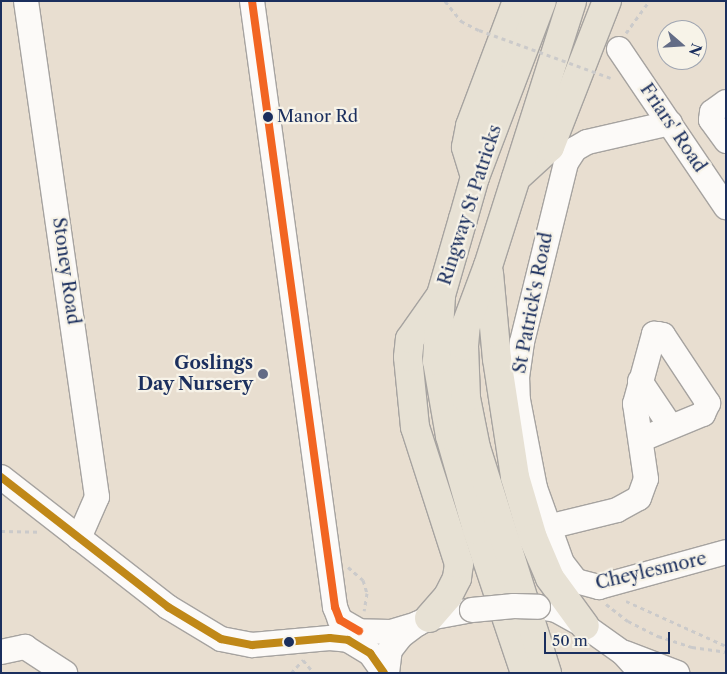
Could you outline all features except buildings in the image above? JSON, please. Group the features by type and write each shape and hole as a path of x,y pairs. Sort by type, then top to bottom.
{"highway":[{"path":"475,177 466,147 470,126 517,1"},
{"name":"Ringway St Patricks","path":"525,673 477,530 450,436 437,372 441,295 475,177 542,1"},
{"name":"Ringway St Patricks","path":"547,673 476,448 466,398 466,325 488,266 572,1"},
{"path":"515,179 550,147 607,1"},
{"path":"488,266 497,359 515,477 533,538 550,578 585,626"},
{"path":"423,621 448,596 457,578 459,564 416,427 408,357 410,339 441,295"}],"street":[{"name":"Stoney Road","path":"26,1 97,497 79,538"},
{"path":"252,1 333,593 354,622"},
{"name":"Friars' Road","path":"619,49 726,208"},
{"path":"726,102 712,112 711,120 726,141"},
{"name":"St Patrick's Road","path":"576,581 562,563 548,527 525,448 517,376 536,273 558,187 574,149 587,142 670,123"},
{"path":"548,527 617,510 640,498 646,479 642,439 634,415 640,382 654,334 663,335 708,404 702,414 642,439"},
{"path":"640,382 671,427"},
{"path":"1,477 168,607 221,639 252,645 330,638 348,640 370,653 385,673"},
{"name":"Cheylesmore","path":"576,581 599,587 726,552"},
{"path":"295,642 354,622 398,631 423,621 472,610 514,606 538,607 556,610 585,626 623,653 641,673"},
{"path":"385,673 390,650 401,636 423,621"},
{"path":"1,652 25,647 65,673"},
{"path":"623,653 677,673"}],"path":[{"path":"445,1 461,21 479,30 611,78"},
{"path":"619,49 626,32 649,1"},
{"path":"329,561 348,567 363,580 367,593 354,622"},
{"path":"619,597 726,646"},
{"path":"605,603 609,609 628,621 658,636 692,647 726,652"},
{"path":"291,673 303,660 314,673"}],"transit line":[{"path":"252,1 335,607 340,620 359,631"},
{"path":"1,477 168,607 221,639 252,645 330,638 348,640 370,653 384,673"}],"place":[{"name":"Manor Rd","path":"268,117"},
{"name":"Goslings Day Nursery","path":"263,374"}]}
